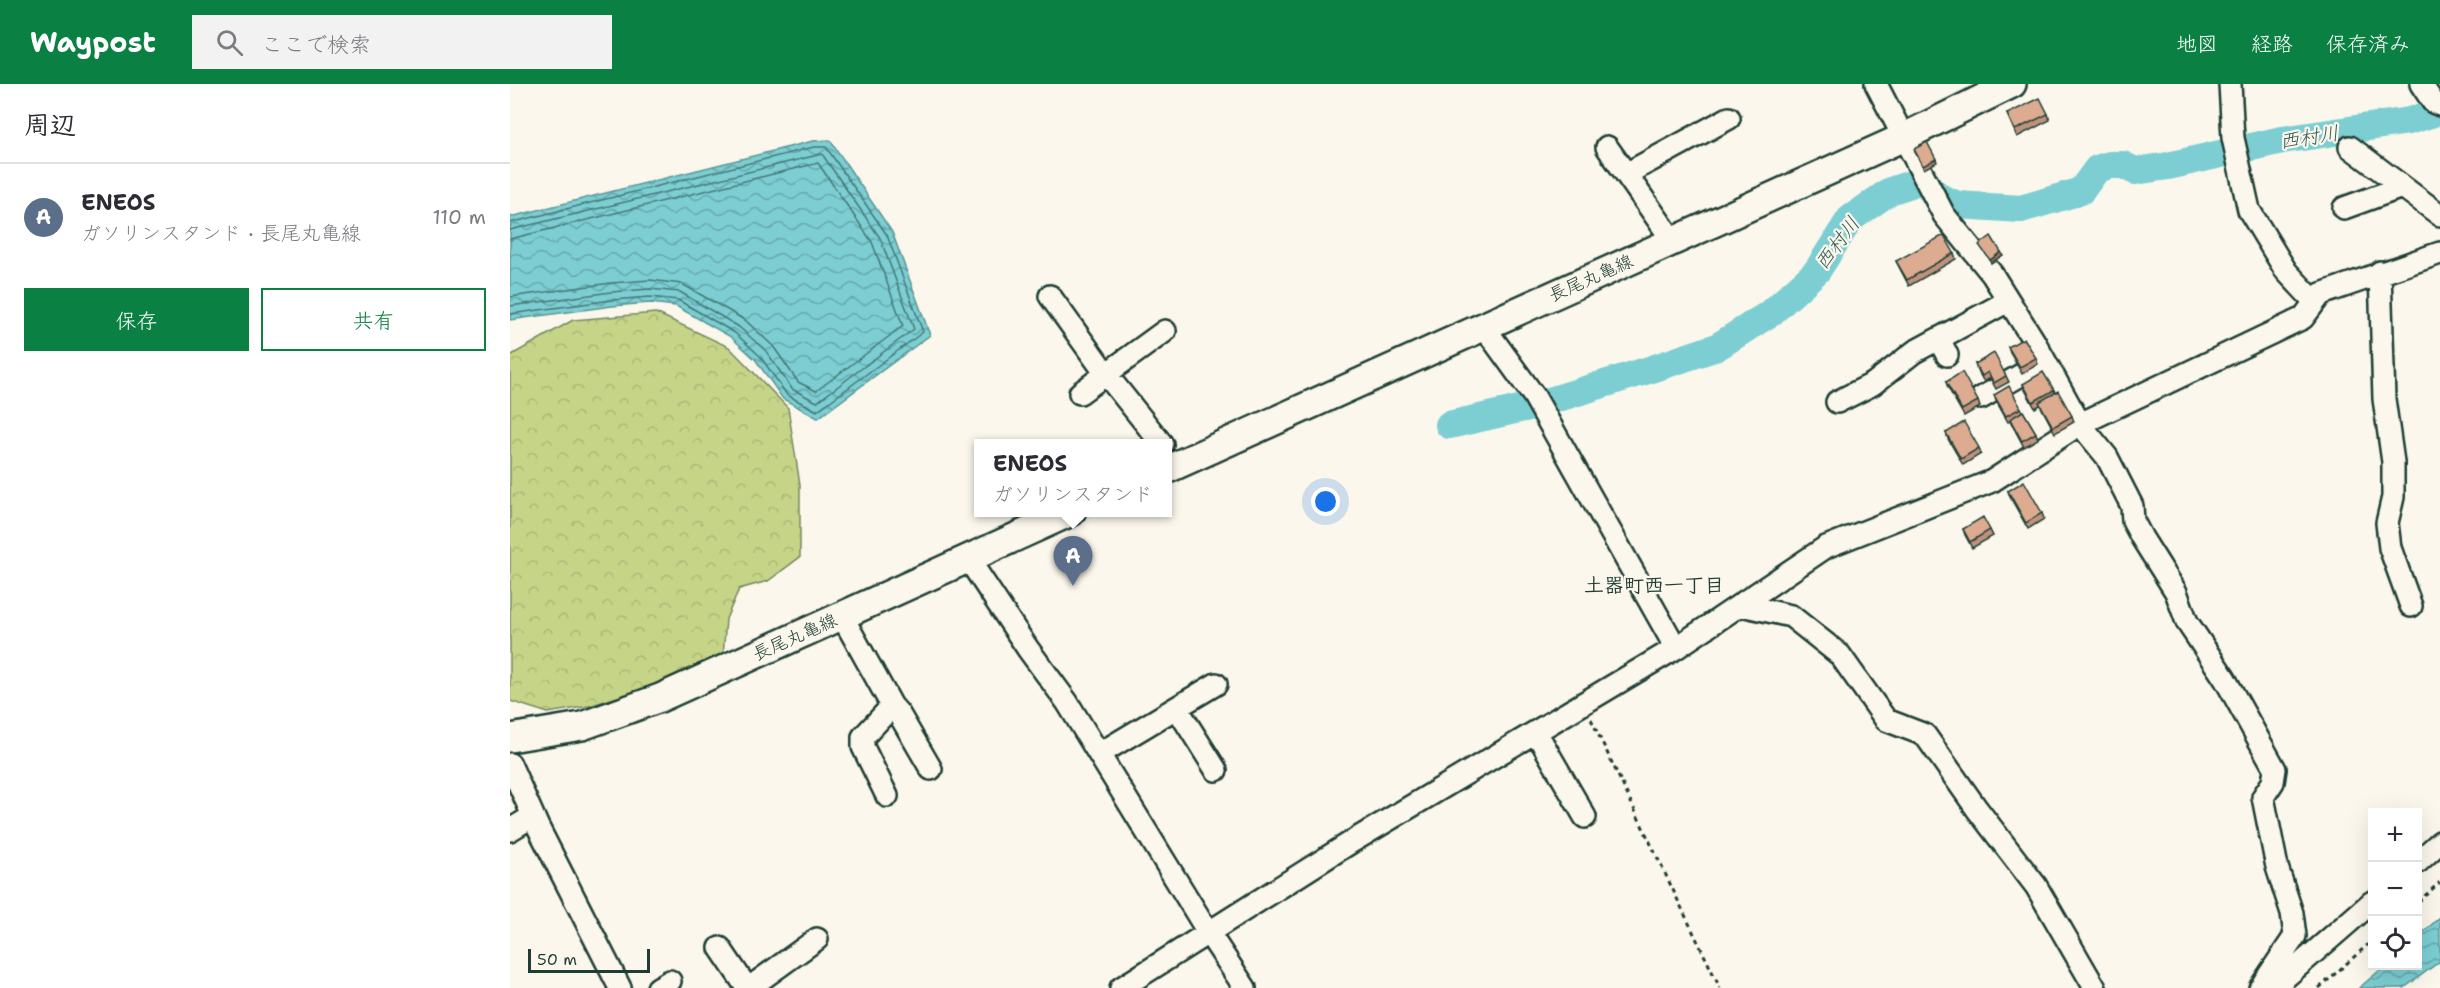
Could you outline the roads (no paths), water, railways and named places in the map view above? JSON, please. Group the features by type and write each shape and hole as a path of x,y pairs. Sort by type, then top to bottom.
{"main road":[{"name":"長尾丸亀線","path":"1172,456 1484,327 1904,137 2012,84"},
{"name":"長尾丸亀線","path":"510,738 582,726 649,702 1062,517"}],"street":[{"path":"1876,84 1944,215 1992,274 2080,424 2107,458 2132,506 2133,521 2176,592 2187,622 2225,679 2275,769 2273,782 2263,797 2277,867 2292,913 2295,936 2260,988"},
{"path":"2230,84 2233,138 2249,210 2286,271 2314,302"},
{"path":"2421,84 2437,104"},
{"path":"1626,174 1729,118"},
{"path":"1607,147 1673,241"},
{"path":"2350,147 2440,215"},
{"path":"2344,208 2402,186"},
{"path":"1121,988 1353,841 1676,648 1826,547 1992,482 2080,424 2303,318 2321,294 2440,253"},
{"path":"2380,272 2384,399 2393,462 2393,498 2387,524 2390,548 2411,606"},
{"path":"1050,297 1155,439"},
{"path":"1837,402 1877,390 1914,352 1943,347 2008,301"},
{"path":"1484,327 1534,396 1676,648"},
{"path":"1080,393 1165,331"},
{"path":"1981,398 2045,362"},
{"path":"969,560 1028,649 1067,702 1237,984"},
{"path":"1741,605 1791,616 1840,655 1886,720 1924,735 2036,886 2095,988"},
{"path":"843,616 892,706 931,769"},
{"path":"1099,754 1216,684"},
{"path":"887,796 863,747 863,737 892,706"},
{"path":"1177,708 1216,770"},
{"path":"1536,732 1585,817"},
{"path":"510,764 533,816 620,988"},
{"path":"510,830 533,816"},
{"path":"2422,858 2440,842"},
{"path":"2273,988 2368,906"},
{"path":"720,948 748,988 817,939"}],"water":[{"path":"830,140 892,232 930,335 818,418 783,399 755,359 731,337 676,306 650,303 612,306 510,320 510,217 813,141"},
{"path":"2440,917 2440,961 2404,988 2359,988 2380,970 2422,970 2422,933"}],"waterway":[{"name":"西村川","path":"1449,425 1533,406 1717,347 1772,312 1817,271 1850,219 1890,191 1920,181 1943,199 1958,205 2021,209 2081,191 2097,169 2110,165 2123,165 2135,171 2168,166 2282,140 2409,121 2431,114 2440,108"}],"place":[{"name":"ENEOS","path":"1073,586"}],"district":[{"name":"土器町西一丁目","path":"1654,585"}]}
